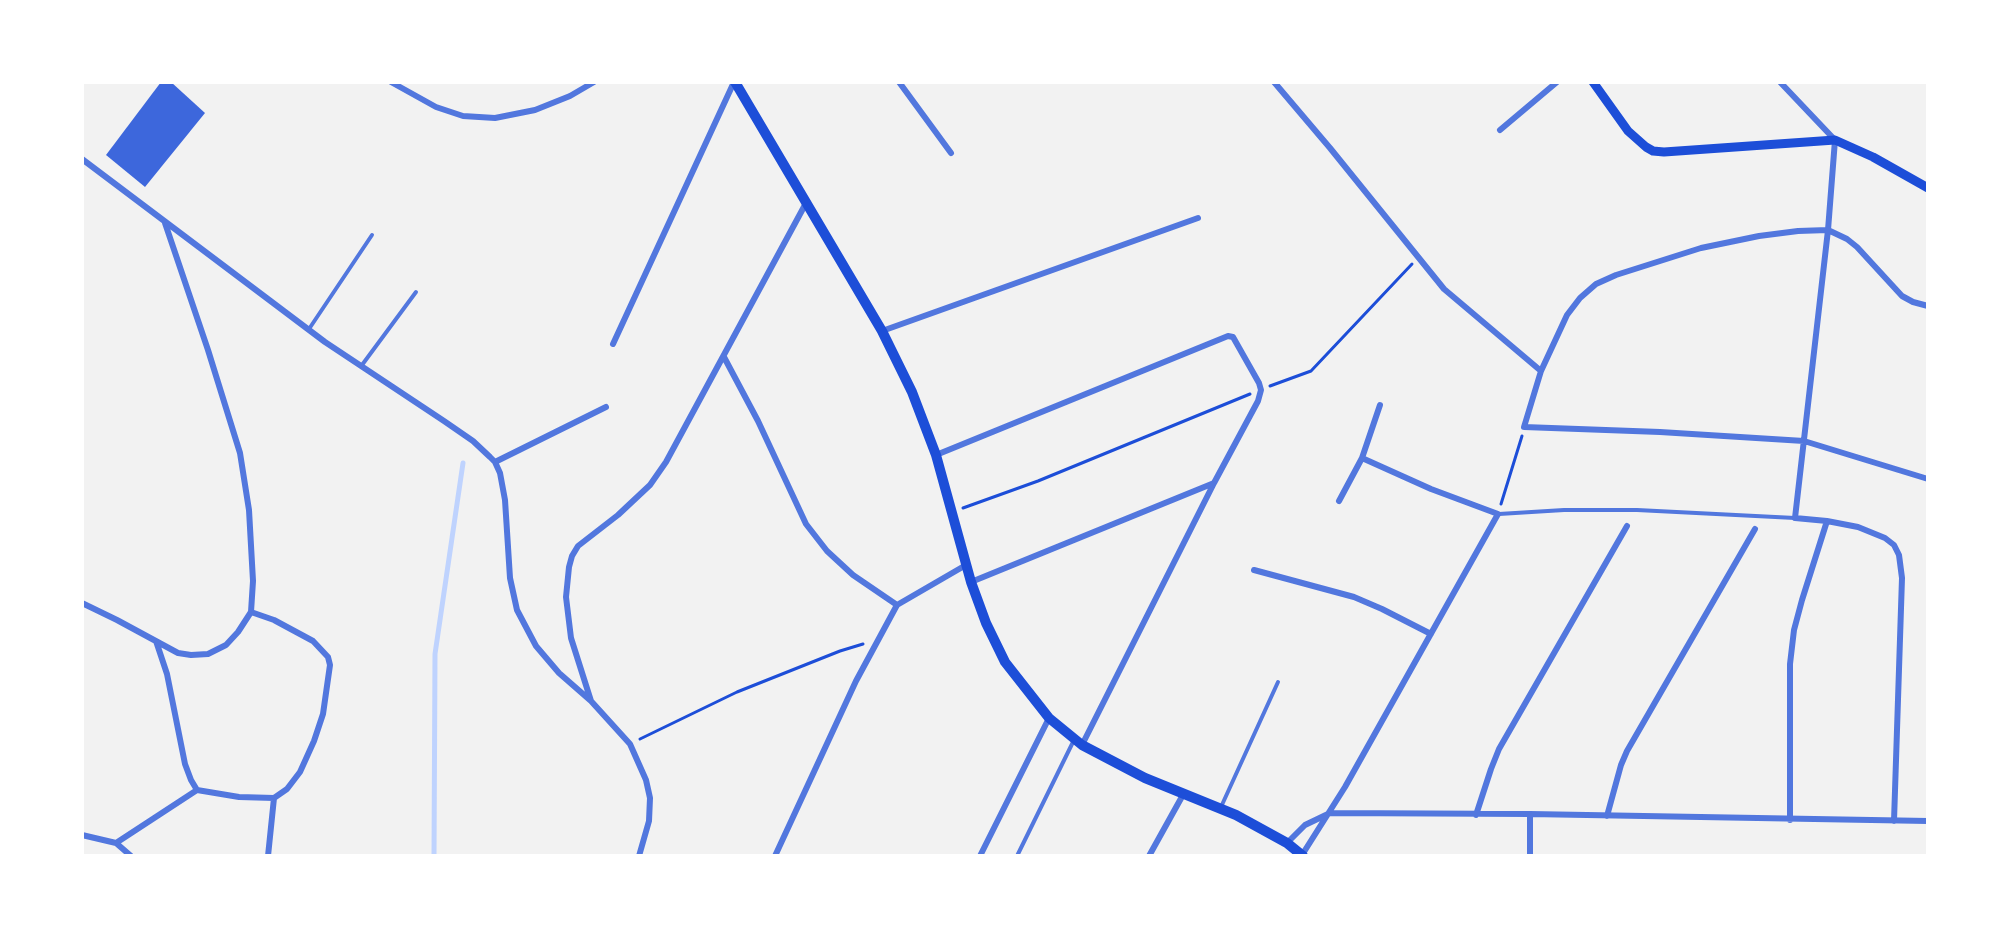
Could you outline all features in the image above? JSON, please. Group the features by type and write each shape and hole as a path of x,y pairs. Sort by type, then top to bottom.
{"main road":[{"path":"734,82 882,331 912,392 936,455 971,582 986,623 1005,662 1049,718 1078,742 1145,778 1236,815 1287,843 1303,855"},
{"path":"1593,82 1599,87 1628,131 1653,151 1835,140 1873,157 1928,188"}],"street":[{"path":"391,82 436,107 463,116 495,118 535,110 570,96 594,82"},
{"path":"613,344 734,82"},
{"path":"899,82 951,153"},
{"path":"1274,82 1444,289 1541,371"},
{"path":"1500,130 1557,82"},
{"path":"1780,82 1835,140 1795,518 1827,520 1858,527 1885,538 1894,545 1901,566 1894,821"},
{"path":"82,159 309,330 473,441 495,462 500,473 505,500 510,578 517,610 536,646 559,673 591,701 630,744 646,780 650,798 649,821 639,855"},
{"path":"591,701 571,638 566,597 572,556 578,546 650,486 666,462 806,202"},
{"path":"882,331 1198,218"},
{"path":"82,603 178,653 191,656 208,654 226,645 251,612 253,580 249,510 240,453 165,222"},
{"path":"1928,306 1902,296 1847,238 1827,231 1798,231 1759,236 1701,248 1616,275 1596,284 1580,298 1567,315 1541,371 1524,428 1660,432 1804,441 1925,478 1928,468"},
{"path":"936,455 1228,336 1233,338 1261,390 1258,401 1078,742"},
{"path":"724,357 758,421 806,524 827,551 853,575 897,605"},
{"path":"1339,501 1362,458 1380,405"},
{"path":"495,462 606,407"},
{"path":"1303,855 1330,813 1498,514 1431,489 1362,458"},
{"path":"971,582 1214,483"},
{"path":"1790,820 1794,630 1827,520"},
{"path":"1476,815 1499,749 1627,526"},
{"path":"1607,816 1627,751 1755,529"},
{"path":"775,855 856,681 897,605 966,565"},
{"path":"1254,570 1354,597 1431,634"},
{"path":"116,843 197,790 239,797 274,798 287,789 300,772 323,714 330,665 328,657 313,641 274,620 251,612"},
{"path":"155,641 167,674 185,765 197,790"},
{"path":"980,855 1049,718"},
{"path":"1149,855 1184,793"},
{"path":"268,855 274,798"},
{"path":"1287,843 1305,825 1330,813 1928,821"},
{"path":"1530,814 1530,855"},
{"path":"82,835 116,843 130,855"}],"lane":[{"path":"309,330 372,235"},
{"path":"362,365 416,292"},
{"path":"1498,514 1564,510 1637,510 1795,518"},
{"path":"1221,809 1278,682"},
{"path":"1017,855 1078,742"}],"path":[{"path":"953,511 1038,481 1311,371 1418,258"},
{"path":"1498,514 1524,428"},
{"path":"630,744 737,692 840,651 879,639"}],"building":[{"path":"161,82 171,82 205,113 145,187 106,155"}],"waterway":[{"path":"434,856 435,654 463,463"}]}
